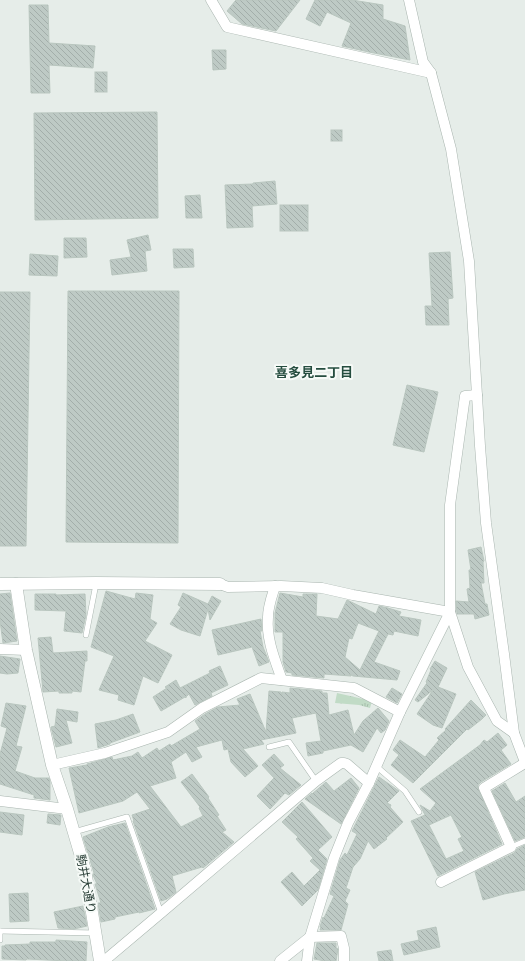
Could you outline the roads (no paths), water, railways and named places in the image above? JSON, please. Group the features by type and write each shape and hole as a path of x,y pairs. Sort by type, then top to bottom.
{"street":[{"path":"409,0 423,62 431,73 451,149 470,261 486,523 506,662 514,733 525,763 484,788 511,847 441,882"},
{"path":"216,2 227,27 431,73"},
{"path":"477,395 465,396 450,506 450,612 468,667 497,721 514,733"},
{"path":"0,584 220,584 228,586 322,588 450,612"},
{"name":"駒井大通り","path":"16,584 26,650 52,765 85,870 100,961"},
{"path":"275,586 270,603 268,630 272,654 282,680"},
{"path":"307,961 310,937 334,858 348,822 369,782 400,712 450,612"},
{"path":"0,649 26,650"},
{"path":"52,765 105,753 168,732 202,708 261,678 354,688 400,712"},
{"path":"104,961 316,782 341,763 344,763 369,782"},
{"path":"0,801 66,809"},
{"path":"280,961 310,937 341,936 344,948 344,961"}],"lane":[{"path":"86,635 96,583"},
{"path":"269,747 289,742 316,782"},
{"path":"376,766 404,791 419,812"},
{"path":"74,832 127,817 161,914"},
{"path":"511,847 525,841"},
{"path":"0,940 0,931 95,933"}],"district":[{"name":"喜多見二丁目","path":"314,372"}]}
